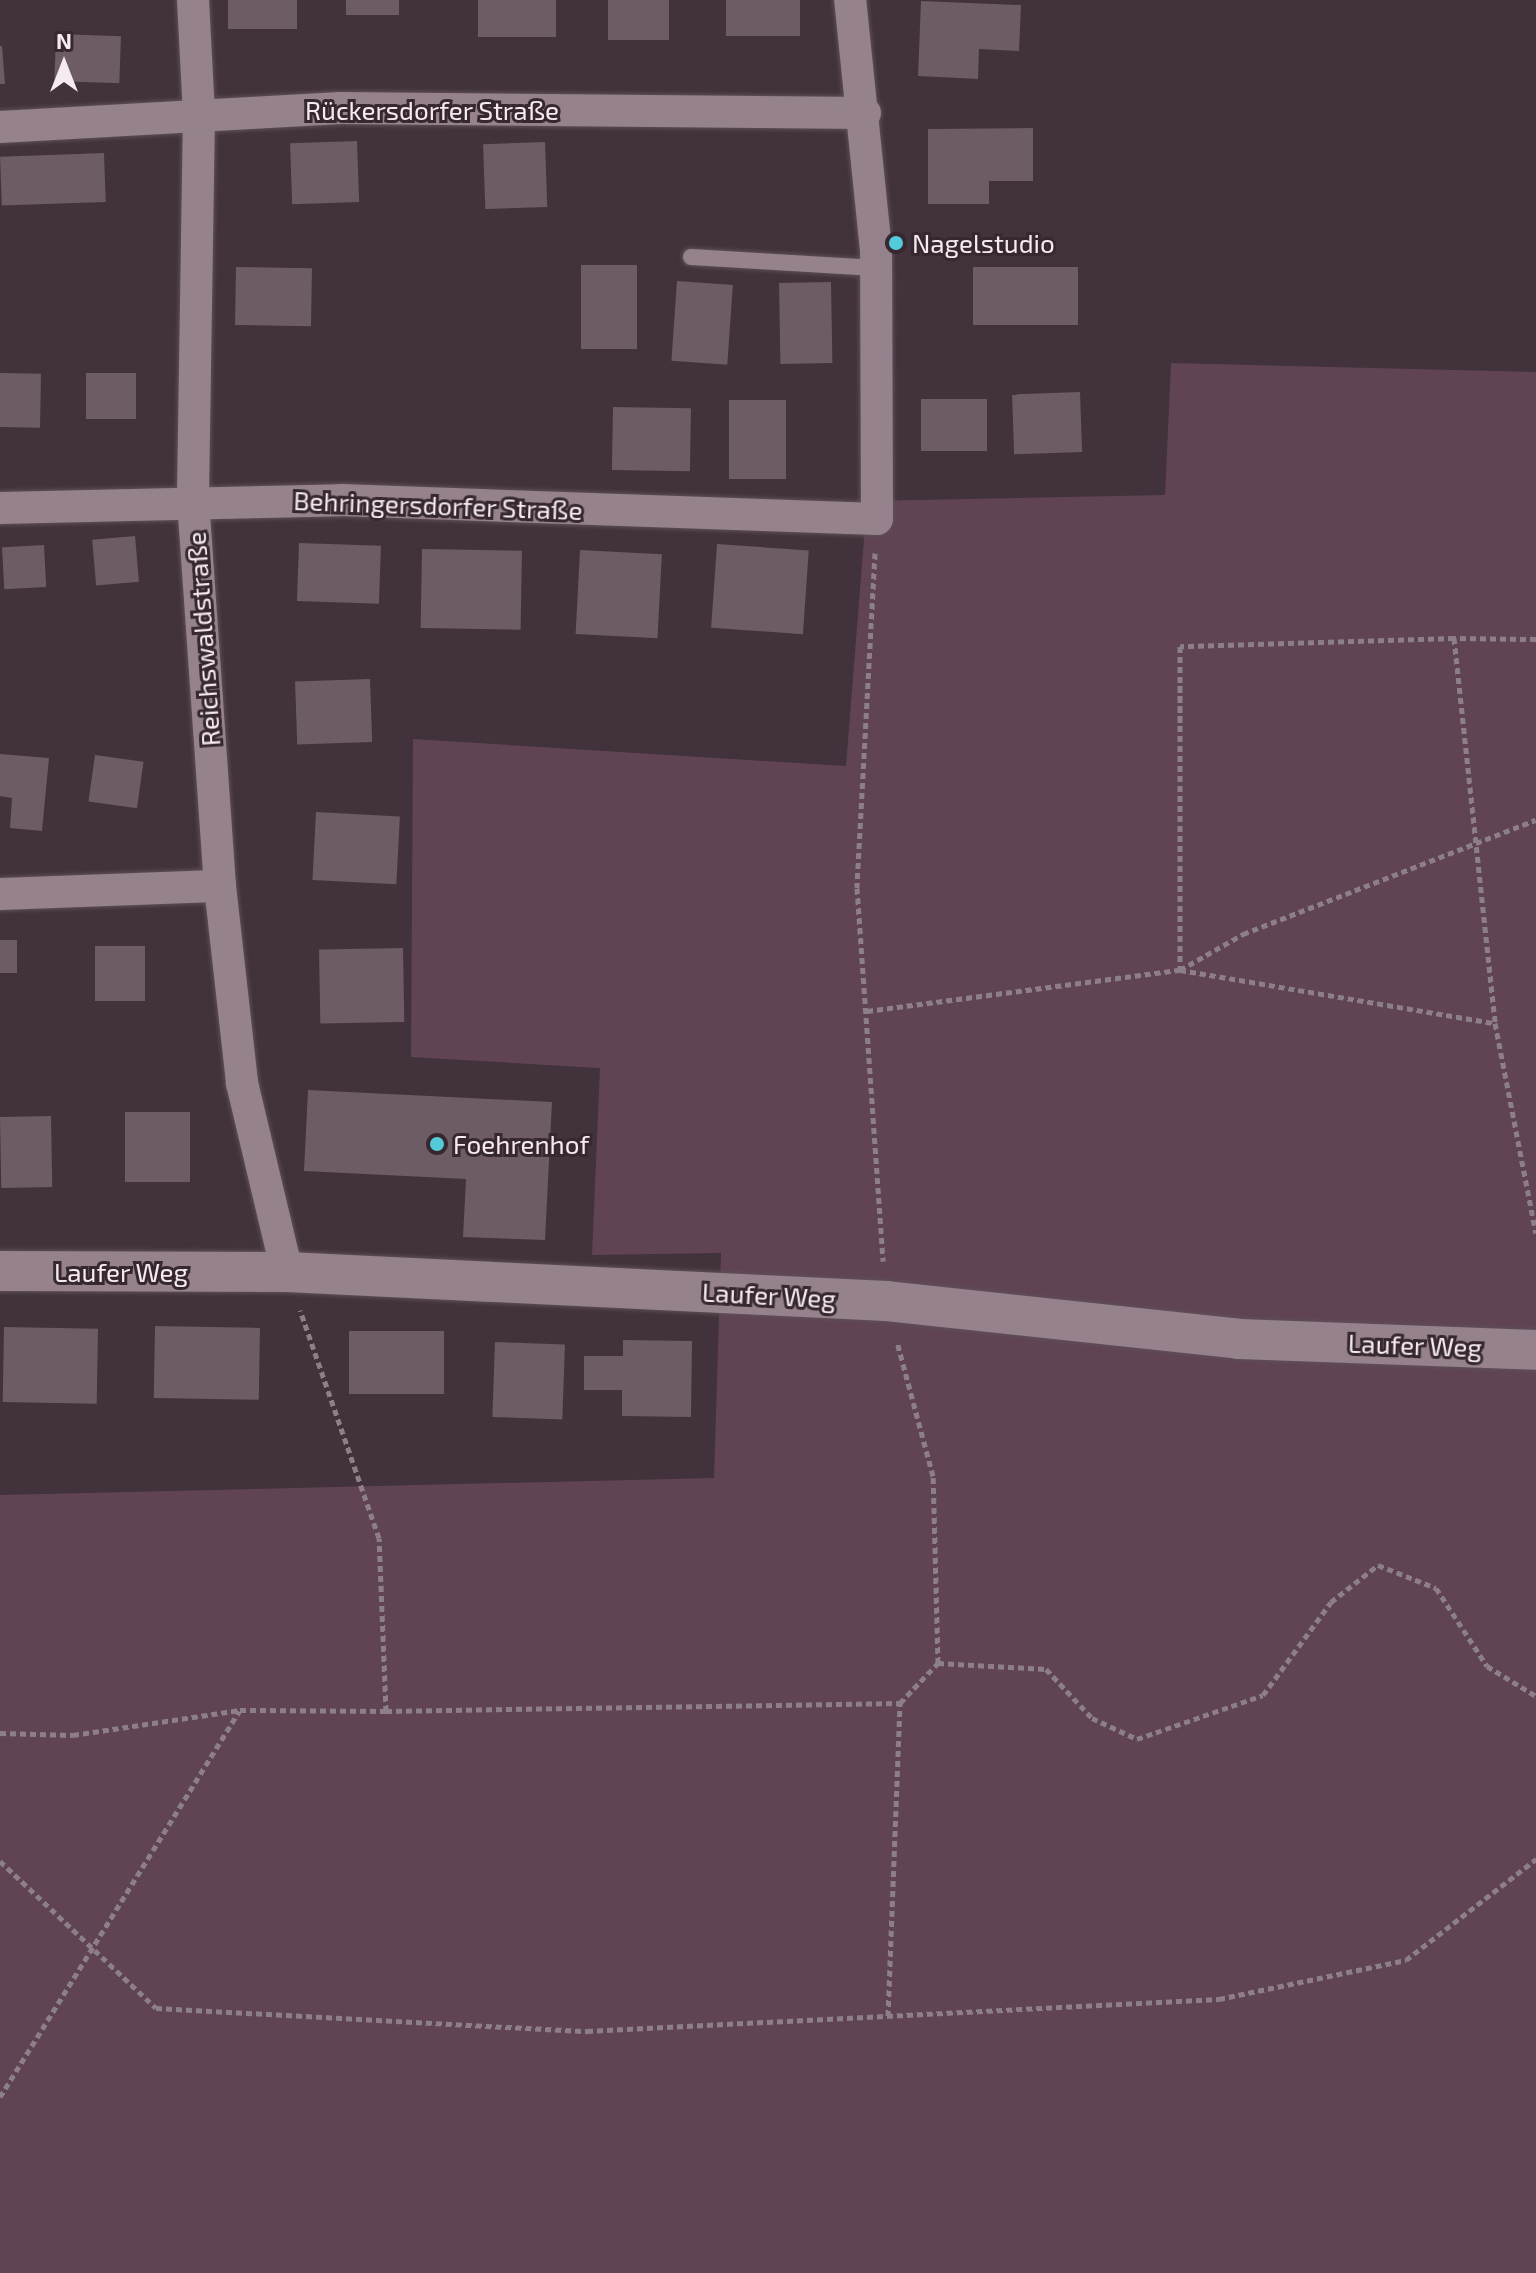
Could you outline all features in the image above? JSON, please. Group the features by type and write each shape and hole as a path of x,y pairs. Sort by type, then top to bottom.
{"street":[{"name":"Reichswaldstraße","path":"193,0 199,113 193,500 220,886 242,1083 287,1272"},
{"path":"850,0 865,113 876,268 877,519"},
{"name":"Rückersdorfer Straße","path":"0,127 199,113 356,108 865,113"},
{"name":"Behringersdorfer Straße","path":"0,508 193,500 341,500 877,519"},
{"path":"0,894 220,886"},
{"name":"Laufer Weg","path":"0,1271 287,1272 886,1301 1239,1339 1536,1350"}],"lane":[{"path":"691,257 876,268"}],"path":[{"path":"877,519 857,888 886,1301 933,1476 938,1663 900,1703 888,2016"},
{"path":"1180,970 1180,646 1454,638 1536,639"},
{"path":"1454,638 1495,1023 1536,1233"},
{"path":"1180,970 1243,934 1476,847 1536,820"},
{"path":"867,1011 1180,970 1495,1023"},
{"path":"287,1272 379,1538 386,1711"},
{"path":"938,1663 1046,1669 1092,1718 1137,1739 1263,1695 1331,1602 1378,1565 1436,1588 1487,1666 1536,1696"},
{"path":"0,1733 73,1735 240,1710 386,1711 900,1703"},
{"path":"0,2097 90,1945 240,1710"},
{"path":"0,1861 156,2008 587,2031 1219,1999 1406,1960 1536,1859"}],"shaded area":[{"path":"1171,363 1536,372 1536,2273 0,2273 0,1495 714,1478 721,1253 592,1255 600,1068 411,1057 413,739 846,766 867,501 1165,495"}],"building":[{"path":"228,0 297,0 297,29 228,29"},
{"path":"346,0 399,0 399,15 346,15"},
{"path":"478,0 556,0 556,37 478,37"},
{"path":"608,0 669,0 669,40 608,40"},
{"path":"726,0 800,0 800,36 726,36"},
{"path":"921,1 1021,5 1019,51 979,49 978,79 918,76"},
{"path":"56,34 121,36 119,83 54,81"},
{"path":"2,46 5,84 0,84"},
{"path":"1033,128 1033,181 989,181 989,204 928,204 928,129"},
{"path":"357,141 359,202 292,204 290,143"},
{"path":"545,142 547,207 485,209 483,144"},
{"path":"104,153 106,202 2,206 0,157"},
{"path":"581,265 637,265 637,349 581,349"},
{"path":"236,267 312,268 311,326 235,325"},
{"path":"973,267 1078,267 1078,325 973,325"},
{"path":"677,281 733,285 727,365 671,361"},
{"path":"831,282 832,363 780,364 779,283"},
{"path":"0,373 41,374 40,428 0,427"},
{"path":"86,373 136,373 136,419 86,419"},
{"path":"1080,392 1082,452 1014,454 1012,394"},
{"path":"921,399 987,399 987,451 921,451"},
{"path":"729,400 786,400 786,479 729,479"},
{"path":"613,407 691,408 690,471 612,470"},
{"path":"135,536 139,582 96,586 92,540"},
{"path":"299,543 381,546 379,604 297,601"},
{"path":"717,544 809,550 803,634 711,628"},
{"path":"44,545 46,587 4,589 2,547"},
{"path":"422,549 522,551 521,630 421,628"},
{"path":"580,550 662,554 657,638 576,634"},
{"path":"370,679 372,742 297,745 295,682"},
{"path":"0,754 49,758 42,831 10,828 12,798 0,796"},
{"path":"95,755 144,762 137,808 88,802"},
{"path":"316,812 400,816 396,884 312,880"},
{"path":"0,940 17,940 17,973 0,973"},
{"path":"95,946 145,946 145,1001 95,1001"},
{"path":"403,948 404,1022 320,1023 319,949"},
{"path":"308,1090 552,1102 545,1240 463,1237 466,1179 304,1171"},
{"path":"125,1112 190,1112 190,1182 125,1182"},
{"path":"51,1116 52,1187 1,1188 0,1117"},
{"path":"155,1326 260,1328 259,1400 154,1398"},
{"path":"4,1327 98,1329 97,1404 3,1402"},
{"path":"349,1331 444,1331 444,1394 349,1394"},
{"path":"623,1340 692,1341 691,1417 622,1416 622,1390 584,1390 584,1356 623,1356"},
{"path":"495,1342 565,1344 562,1419 492,1417"}],"place":[{"name":"Nagelstudio","path":"896,243"},
{"name":"Foehrenhof","path":"437,1144"}]}
